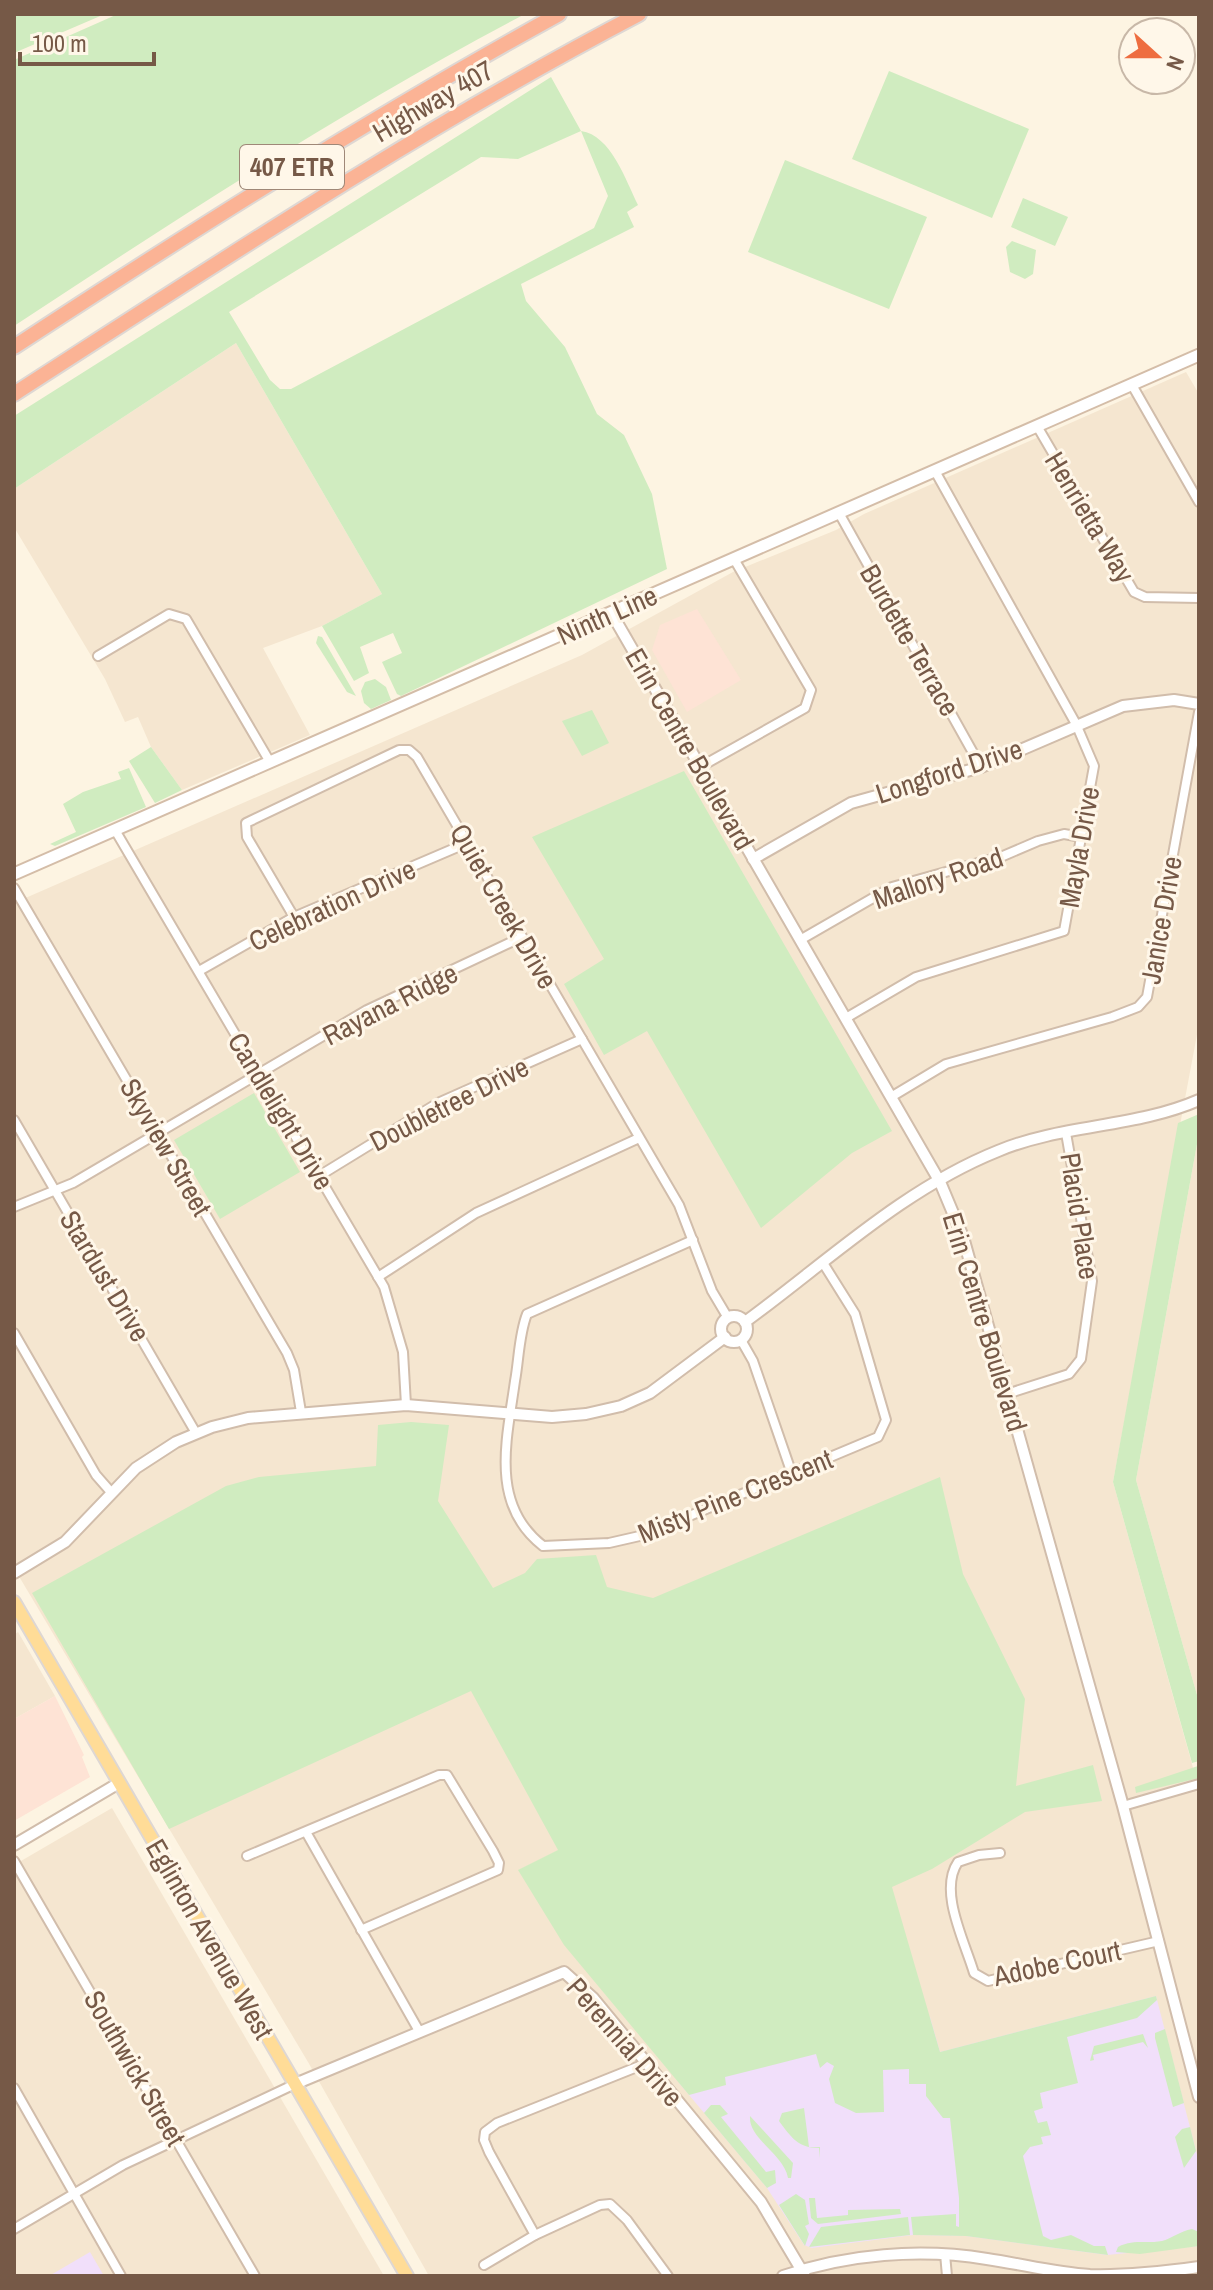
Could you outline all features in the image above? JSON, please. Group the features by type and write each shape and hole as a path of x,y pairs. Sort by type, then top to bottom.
{"highway":[{"name":"Highway 407","path":"14,347 283,173 420,90 559,14"},
{"name":"Highway 407","path":"14,394 319,199 569,51 639,14"}],"main road":[{"name":"Ninth Line","path":"14,874 1199,355"},
{"name":"Eglinton Avenue West","path":"14,1602 407,2276"}],"street":[{"path":"1132,385 1199,502"},
{"name":"Henrietta Way","path":"1037,426 1134,592 1145,597 1199,598"},
{"name":"Mayla Drive","path":"846,1018 916,977 1064,931 1094,766 1076,724 935,471"},
{"name":"Burdette Terrace","path":"839,513 981,767"},
{"path":"700,767 805,708 810,700 811,690 734,559"},
{"path":"98,656 169,614 178,614 186,619 270,762"},
{"name":"Erin Centre Boulevard","path":"612,614 940,1182 963,1237 1010,1393 1199,2097"},
{"name":"Longford Drive","path":"753,859 851,803 981,767 1076,724 1144,701 1199,704"},
{"name":"Janice Drive","path":"891,1097 946,1064 1112,1017 1138,1007 1147,997 1199,712"},
{"name":"Quiet Creek Drive","path":"294,917 247,837 246,823 399,750 409,750 417,757 679,1205 712,1291 728,1318"},
{"name":"Candlelight Drive","path":"115,830 378,1277 400,1335 406,1405"},
{"name":"Mallory Road","path":"800,940 892,887 1003,856 1064,834 1081,837"},
{"name":"Celebration Drive","path":"199,971 294,917 467,843"},
{"name":"Skyview Street","path":"14,888 287,1353 294,1370 301,1412"},
{"name":"Rayana Ridge","path":"14,1207 55,1192 367,1010 522,937"},
{"name":"Doubletree Drive","path":"319,1176 438,1103 582,1039"},
{"path":"745,1322 868,1227 997,1151 1066,1133 1167,1113 1199,1100"},
{"name":"Stardust Drive","path":"14,1120 196,1433"},
{"name":"Placid Place","path":"1010,1393 1069,1374 1081,1359 1092,1281 1066,1133"},
{"path":"378,1277 476,1213 639,1138"},
{"path":"510,1414 527,1314 693,1240"},
{"name":"Misty Pine Crescent","path":"510,1414 504,1456 505,1485 532,1537 543,1546 627,1540 878,1437 886,1420 855,1314 823,1263"},
{"path":"743,1342 725,1337 722,1326 728,1318 737,1316 745,1322 743,1342 753,1361 792,1474"},
{"path":"14,1333 96,1475 110,1491"},
{"path":"14,1573 65,1542 110,1491 151,1456 196,1433 248,1418 406,1405 570,1417 621,1406 672,1379 725,1337"},
{"path":"247,1856 439,1775 447,1775 499,1863 494,1875 361,1930"},
{"path":"14,1845 119,1783"},
{"path":"1123,1806 1199,1784"},
{"path":"306,1832 419,2031"},
{"name":"Adobe Court","path":"1000,1853 979,1855 958,1862 950,1878 962,1934 974,1973 979,1979 988,1981 1159,1941"},
{"name":"Southwick Street","path":"14,1861 255,2276"},
{"name":"Perennial Drive","path":"295,2084 564,1972 593,1998 761,2202 803,2273"},
{"path":"535,2235 489,2152 484,2140 485,2132 518,2114 647,2063"},
{"path":"14,2229 176,2138 295,2084"},
{"path":"14,2088 77,2193 121,2276"},
{"path":"484,2265 535,2235 600,2205 610,2204 627,2220 668,2276"},
{"path":"945,2254 947,2276"},
{"path":"783,2276 870,2257 945,2254 1090,2275 1132,2275 1199,2267"}],"shaded area":[{"path":"236,343 382,594 322,626 263,648 310,735 182,790 151,747 138,717 125,722 105,679 14,527 14,489"},
{"path":"1186,372 1199,394 1199,1024 1113,1482 1199,1789 1199,2276 429,2276 308,2062 14,1568 14,903 582,655 733,572 836,530 864,514"},
{"path":"697,609 741,680 687,712 652,650 660,625"},
{"path":"1199,1133 1199,1702 1136,1480"},
{"path":"18,1632 55,1696 14,1719 14,1635"},
{"path":"55,1696 84,1755 82,1757 90,1777 14,1821 14,1719"},
{"path":"112,1808 384,2276 14,2276 14,1865"},
{"path":"1156,1996 1199,2162 1199,2246 1107,2255 966,2236 913,2235 812,2248 804,2245 767,2188 679,2083 930,2017 940,2052"},
{"path":"90,2252 104,2276 49,2276"}],"green space":[{"path":"14,14 105,14 14,53"},
{"path":"118,14 525,14 394,87 202,203 14,326 14,60"},
{"path":"889,71 1029,129 992,218 852,159"},
{"path":"551,77 581,131 601,141 616,160 638,205 627,212 634,227 521,284 526,301 565,347 597,414 624,435 652,494 667,569 401,696 397,694 382,662 402,653 393,633 360,647 369,673 354,681 322,626 382,594 236,343 14,489 14,416","holes":["581,131 608,196 594,228 291,389 280,389 270,380 229,312 481,157 518,159"]},
{"path":"785,160 927,217 889,309 748,252"},
{"path":"1023,198 1068,217 1055,246 1011,227"},
{"path":"1012,241 1036,250 1033,274 1025,279 1010,272 1006,247"},
{"path":"318,636 322,637 356,696 347,692 316,643"},
{"path":"375,679 386,687 391,700 371,709 364,703 361,691 365,682"},
{"path":"592,710 609,743 582,756 562,721"},
{"path":"151,747 182,790 155,803 129,761"},
{"path":"129,768 146,807 55,846 50,844 76,832 63,804 83,792 121,779 118,772"},
{"path":"684,771 892,1131 852,1153 761,1228 647,1031 604,1055 564,984 604,959 532,837"},
{"path":"254,1093 300,1172 220,1219 174,1140"},
{"path":"1199,1114 1199,1133 1136,1480 1199,1702 1199,1761 1192,1763 1113,1482 1178,1123"},
{"path":"411,1422 449,1425 438,1501 493,1588 525,1573 537,1559 596,1555 607,1587 653,1598 940,1477 963,1574 1025,1699 1016,1786 1093,1765 1102,1801 1025,1812 932,1869 892,1887 940,2052 1156,1996 1157,2000 1137,2018 1067,2037 1078,2083 1040,2093 1043,2108 1034,2111 1038,2123 1047,2121 1051,2135 1041,2137 1043,2144 1030,2147 1023,2156 1043,2236 1051,2240 1071,2235 1094,2246 1105,2246 1108,2255 966,2236 913,2235 911,2217 956,2214 956,2226 959,2227 959,2198 950,2118 943,2118 926,2096 926,2084 909,2084 909,2069 883,2070 884,2112 856,2113 835,2103 829,2079 834,2066 827,2062 820,2068 816,2054 725,2077 726,2085 689,2095 564,1945 518,1870 558,1850 471,1691 169,1829 32,1593 226,1486 259,1477 376,1466 378,1425"},
{"path":"1198,1766 1199,1778 1136,1793 1135,1787"},
{"path":"1165,2029 1184,2103 1173,2107 1155,2038 1155,2033"},
{"path":"1143,2034 1148,2048 1143,2042 1093,2055 1094,2060 1090,2061 1094,2046"},
{"path":"711,2105 720,2105 728,2114 721,2117 766,2172 775,2170 776,2183 767,2188 704,2113"},
{"path":"804,2108 809,2147 800,2144 779,2121 782,2113"},
{"path":"750,2116 793,2163 791,2178 755,2132"},
{"path":"1190,2127 1196,2151 1184,2168 1175,2137 1182,2129"},
{"path":"796,2194 805,2200 809,2224 805,2226 809,2234 805,2246 779,2205"},
{"path":"809,2198 815,2198 817,2218 848,2215 848,2210 900,2209 901,2214 818,2224 811,2218"},
{"path":"908,2217 910,2235 809,2247 821,2227"},
{"path":"1192,2229 1199,2232 1199,2246 1140,2254 1116,2252 1118,2247 1124,2245 1162,2241"}]}
